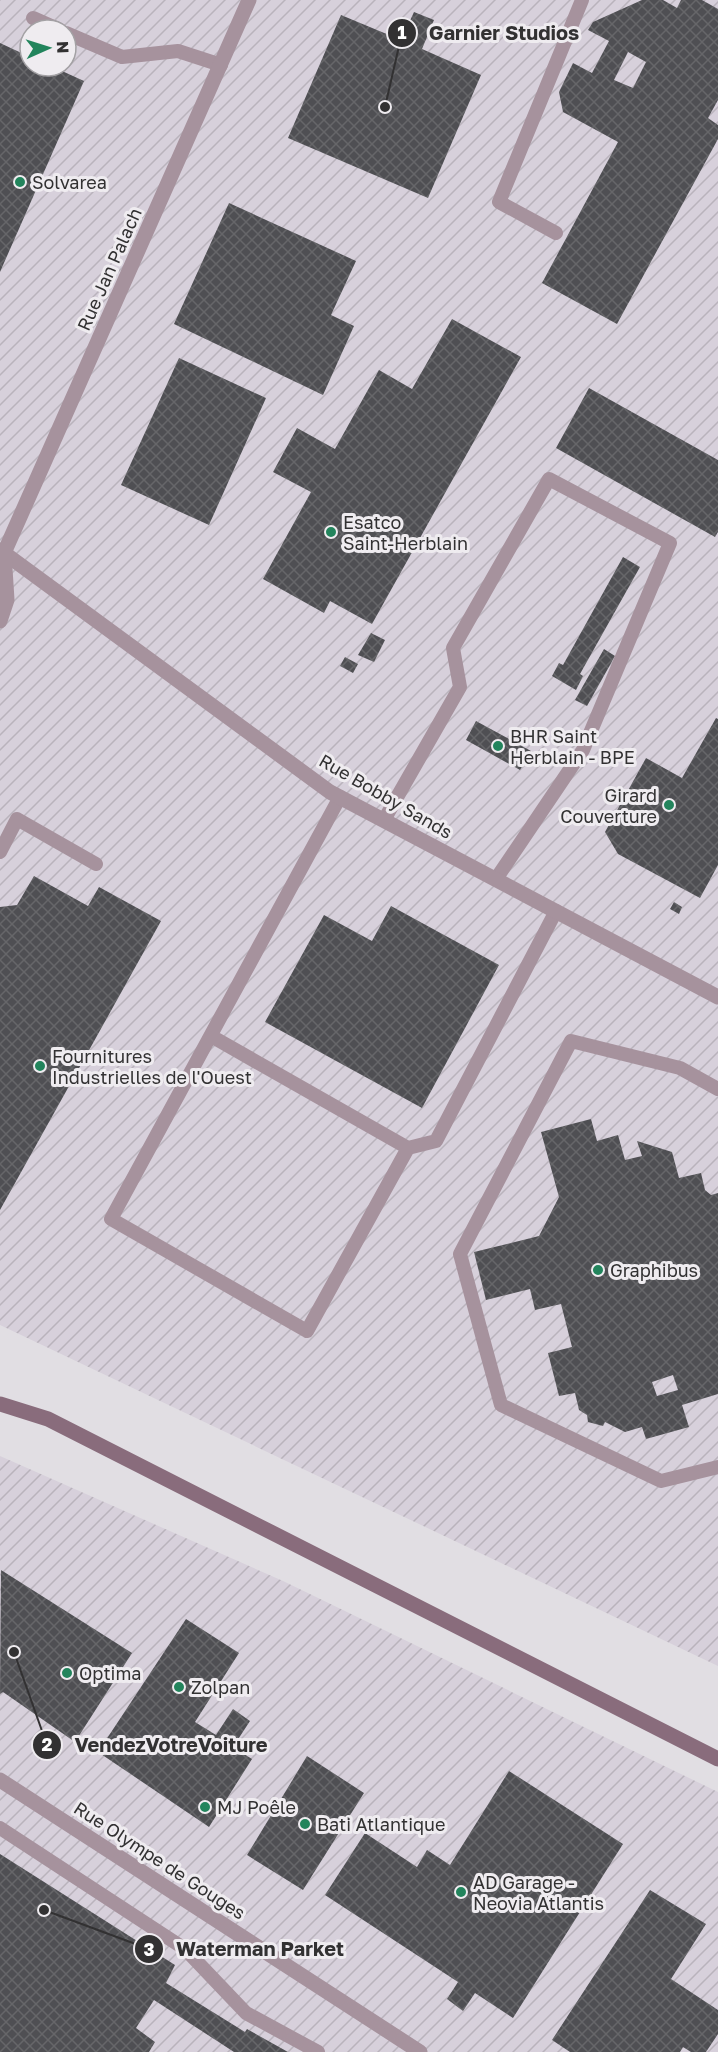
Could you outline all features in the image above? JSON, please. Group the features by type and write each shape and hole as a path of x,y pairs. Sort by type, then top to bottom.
{"main road":[{"path":"0,1404 48,1419 718,1759"}],"street":[{"name":"Rue Jan Palach","path":"0,621 7,600 2,553 249,0"},
{"name":"Rue Bobby Sands","path":"2,553 340,797 718,997"},
{"name":"Rue Olympe de Gouges","path":"0,1780 420,2052"}],"lane":[{"path":"556,233 499,202 582,0"},
{"path":"78,38 122,57 178,51 220,65"},
{"path":"384,820 460,687 453,648 549,479 670,543 583,750 496,879"},
{"path":"340,797 111,1219 307,1330 408,1148 436,1140 556,911"},
{"path":"1,848 17,819 96,864"},
{"path":"211,1036 408,1148"},
{"path":"718,1089 680,1068 571,1041 460,1254 501,1405 661,1481 718,1467"},
{"path":"0,1828 185,1949 246,2013 318,2052"}],"shaded area":[{"path":"0,0 718,0 718,1666 0,1325"},
{"path":"0,1456 283,1581 718,1792 718,2052 0,2052"}],"building":[{"path":"642,0 663,0 677,8 681,0 702,0 718,9 718,100 708,118 718,125 718,139 617,324 542,283 618,142 563,112 559,92 573,63 592,73 609,41 588,30 593,22","holes":["628,52 646,62 633,88 614,80"]},
{"path":"414,12 434,20 422,49 481,75 428,198 288,138 341,15 401,40"},
{"name":"Solvarea","path":"0,43 18,51 18,78 77,78 84,81 0,272"},
{"path":"229,203 356,261 331,315 354,326 323,395 174,324"},
{"path":"452,319 521,357 372,624 330,601 324,613 263,579 311,492 273,472 297,428 335,449 379,370 412,389"},
{"path":"179,358 266,398 209,525 121,485"},
{"path":"589,388 718,460 718,532 715,537 556,448"},
{"path":"623,557 640,567 580,674 583,676 576,690 552,676 559,663 563,665"},
{"path":"371,633 385,640 374,662 358,655"},
{"path":"604,649 615,656 587,706 575,700"},
{"path":"345,657 358,664 353,673 340,666"},
{"name":"Girard Couverture","path":"716,718 718,719 718,865 700,898 618,854 605,832 646,758 682,778"},
{"name":"BHR Saint Herblain - BPE","path":"476,721 531,751 520,770 466,740"},
{"name":"Fournitures Industrielles de l'Ouest","path":"34,876 88,906 99,887 161,921 0,1210 0,907 17,905"},
{"path":"674,902 682,907 679,914 670,909"},
{"path":"391,906 499,965 422,1108 265,1022 324,915 372,941"},
{"name":"Graphibus","path":"591,1119 597,1141 618,1135 625,1160 642,1156 637,1141 672,1152 679,1178 701,1173 705,1190 711,1195 718,1193 718,1394 682,1405 689,1427 646,1439 642,1427 625,1432 605,1422 603,1426 588,1422 587,1415 579,1410 575,1393 559,1396 548,1353 572,1347 561,1304 535,1310 530,1289 486,1300 474,1252 539,1236 559,1197 541,1132","holes":["673,1375 678,1390 657,1396 652,1382"]},
{"name":"Optima","path":"1,1570 132,1653 75,1742 3,1692 0,1694"},
{"name":"Zolpan","path":"186,1619 239,1653 195,1722 216,1735 233,1709 250,1721 233,1747 252,1759 209,1827 98,1752"},
{"name":"Bati Atlantique","path":"307,1756 364,1793 303,1890 247,1855"},
{"path":"509,1771 623,1844 513,2018 475,1993 463,2011 447,1999 458,1982 325,1895 365,1833 417,1867 427,1850 450,1865"},
{"path":"0,1854 175,1965 166,1983 245,2032 247,2029 288,2052 234,2052 154,2000 136,2028 155,2042 149,2052 0,2052"},
{"path":"650,1890 706,1924 671,1979 718,2010 718,2034 706,2052 691,2052 683,2047 680,2052 570,2052 552,2040"}],"place":[{"name":"Garnier Studios","path":"385,107"},
{"name":"Solvarea","path":"20,182"},
{"name":"Esatco Saint-Herblain","path":"331,532"},
{"name":"BHR Saint Herblain - BPE","path":"498,746"},
{"name":"Girard Couverture","path":"669,805"},
{"name":"Fournitures Industrielles de l'Ouest","path":"40,1066"},
{"name":"Graphibus","path":"598,1270"},
{"name":"VendezVotreVoiture","path":"14,1652"},
{"name":"Optima","path":"67,1673"},
{"name":"Zolpan","path":"179,1687"},
{"name":"MJ Poêle","path":"205,1807"},
{"name":"Bati Atlantique","path":"305,1824"},
{"name":"AD Garage - Neovia Atlantis","path":"461,1892"},
{"name":"Waterman Parket","path":"44,1910"}]}
